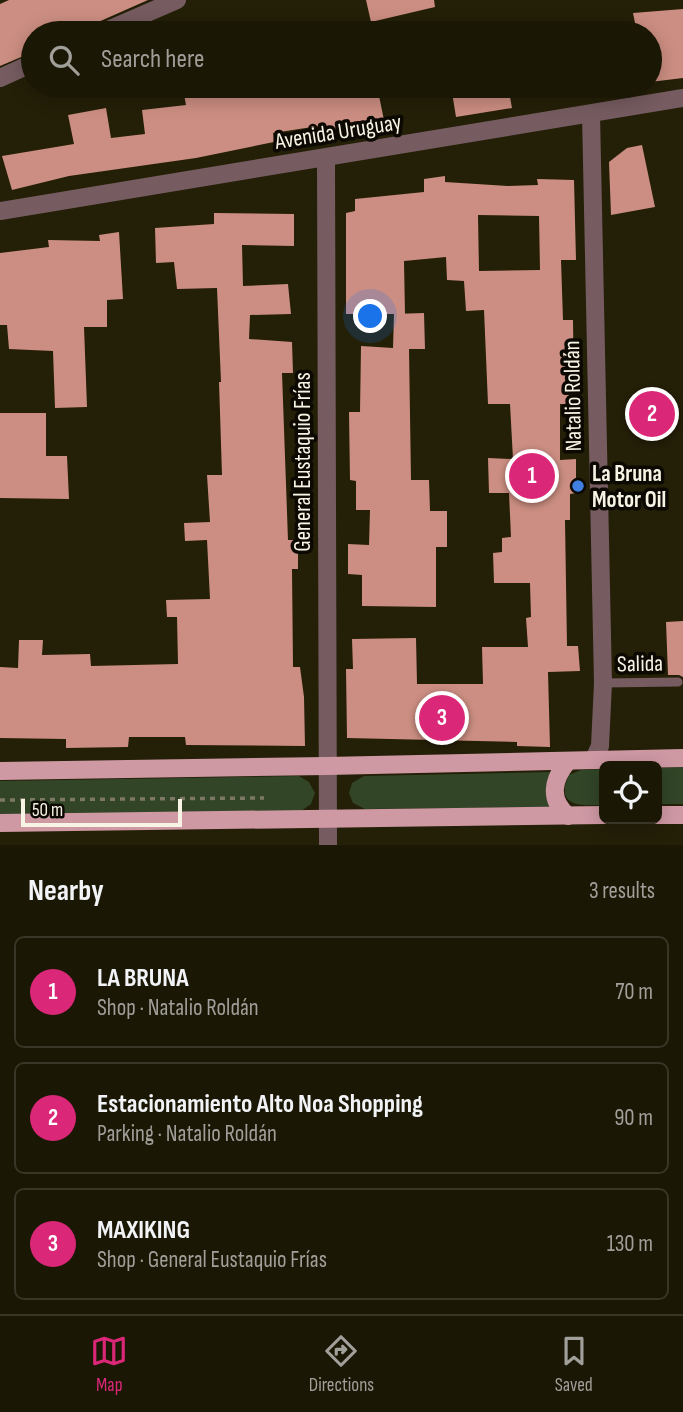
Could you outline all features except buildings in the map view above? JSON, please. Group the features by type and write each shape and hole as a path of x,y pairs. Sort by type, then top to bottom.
{"main road":[{"path":"0,771 683,758"},
{"path":"568,761 557,778 554,790 556,802 568,816"},
{"path":"0,823 599,815"},
{"path":"662,815 683,815"}],"street":[{"path":"128,21 177,0"},
{"path":"0,78 21,68"},
{"name":"Avenida Uruguay","path":"0,211 683,98"},
{"name":"Natalio Roldán","path":"591,114 603,683 601,738 594,759"},
{"name":"General Eustaquio Frías","path":"326,158 328,845"}],"lane":[{"name":"Salida","path":"603,683 678,682"}],"green space":[{"path":"683,767 683,804 662,804 662,768"},
{"path":"599,769 599,805 579,804 567,799 565,786 569,775 581,770"},
{"path":"552,772 553,807 365,809 353,803 349,793 352,783 364,776"},
{"path":"299,776 309,782 315,793 311,804 301,811 0,816 0,781"}],"place":[{"name":"Estacionamiento Alto Noa Shopping","path":"652,414"},
{"name":"LA BRUNA","path":"532,476"},
{"name":"La Bruna Motor Oil","path":"578,486"},
{"name":"MAXIKING","path":"442,718"}]}
